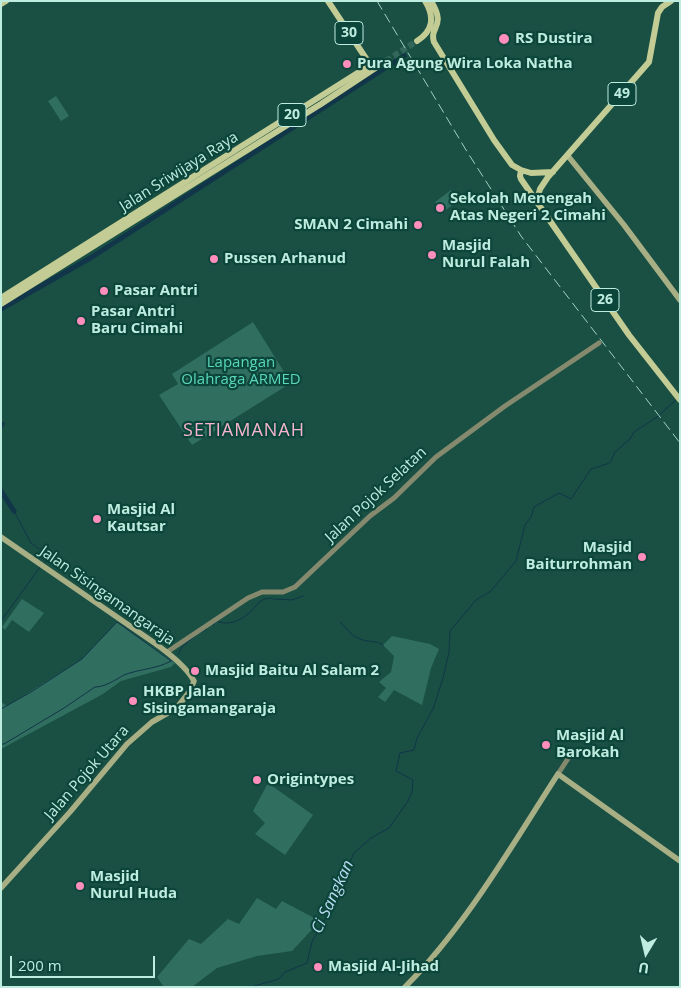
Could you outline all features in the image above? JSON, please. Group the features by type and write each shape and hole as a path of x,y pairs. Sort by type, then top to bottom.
{"main road":[{"path":"1,4 6,1"},
{"name":"30","path":"328,1 369,63 369,66"},
{"path":"418,41 428,33 431,26 431,12 425,1"},
{"name":"26","path":"431,1 439,17 433,38 494,140 512,165 521,170 521,179 629,335 679,399"},
{"name":"49","path":"537,200 542,185 552,172 649,62 656,19 662,7 671,1"},
{"name":"Jalan Sriwijaya Raya","path":"1,304 122,225 262,141 386,61"},
{"name":"Jalan Sriwijaya Raya","path":"170,196 369,66"},
{"path":"568,156 680,300"},
{"path":"521,170 537,173 552,172"},
{"name":"Jalan Sriwijaya Raya","path":"1,298 84,250"},
{"name":"Jalan Sisingamangaraja","path":"1,537 167,652 191,675 194,681"},
{"name":"Jalan Pojok Utara","path":"1,888 70,812 117,755 144,727 179,705 190,691 194,681"},
{"path":"405,987 434,954 483,890 558,774 680,861"}],"street":[{"name":"Jalan Pojok Selatan","path":"167,652 248,598 262,592 283,592 295,587 370,516 394,498 436,456 505,406 599,343"},
{"path":"558,774 569,757"}],"green space":[{"path":"56,96 69,116 61,121 48,101"},
{"path":"451,190 458,201 443,212 435,202"},
{"name":"Lapangan Olahraga ARMED","path":"253,322 291,383 192,445 159,395 178,384 172,374"},
{"path":"22,599 44,613 29,632 12,620 5,630 2,627"},
{"path":"117,622 175,663 171,667 121,681 103,694 1,749 1,702 7,706 82,659"},
{"path":"392,636 430,644 439,649 431,668 422,705 394,690 385,702 378,697 386,688 379,682 391,672 394,656 383,645"},
{"path":"268,783 313,815 285,855 255,834 265,823 253,811"},
{"path":"257,898 276,909 282,901 320,921 292,951 257,956 217,968 192,987 164,987 157,977 189,939 201,944 228,919 239,924"}],"waterway":[{"path":"1,309 92,257 404,56"},
{"name":"Ci Sangkan","path":"251,987 279,979 285,972 307,963 312,942 327,916 329,901 339,886 354,853 371,838 389,828 408,801 412,792 413,780 396,771 400,753 414,750 417,738 433,709 449,652 450,631 476,600 491,591 516,561 525,525 531,517 534,507 559,493 571,499 591,469 611,461 615,452 630,439 634,432 657,417 677,399"},
{"path":"1,491 14,511"},
{"path":"14,511 31,543 45,553 49,559 43,564"},
{"path":"1,621 40,567"},
{"path":"273,599 292,600 303,596"},
{"path":"213,625 217,621 225,623 237,621 248,614 260,601 271,598"},
{"path":"1,709 82,659 117,622 171,661"},
{"path":"340,622 356,637 383,645"},
{"path":"201,632 207,629"},
{"path":"178,654 183,646 196,635"},
{"path":"1,744 64,708 95,687 106,685 124,675 160,666 171,661"}],"tunnel":[{"path":"386,61 417,41"}],"railway":[{"path":"377,1 466,150 521,236 680,443"}],"place":[{"name":"RS Dustira","path":"504,39"},
{"name":"Pura Agung Wira Loka Natha","path":"347,64"},
{"name":"Sekolah Menengah Atas Negeri 2 Cimahi","path":"440,208"},
{"name":"SMAN 2 Cimahi","path":"418,225"},
{"name":"Masjid Nurul Falah","path":"432,255"},
{"name":"Pussen Arhanud","path":"214,259"},
{"name":"Pasar Antri","path":"104,291"},
{"name":"Pasar Antri Baru Cimahi","path":"81,321"},
{"name":"Masjid Al Kautsar","path":"97,519"},
{"name":"Masjid Baiturrohman","path":"642,557"},
{"name":"Masjid Baitu Al Salam 2","path":"195,671"},
{"name":"HKBP Jalan Sisingamangaraja","path":"133,701"},
{"name":"Masjid Al Barokah","path":"546,745"},
{"name":"Origintypes","path":"257,780"},
{"name":"Masjid Nurul Huda","path":"80,886"},
{"name":"Masjid Al-Jihad","path":"318,967"}],"district":[{"name":"SETIAMANAH","path":"244,431"}]}
